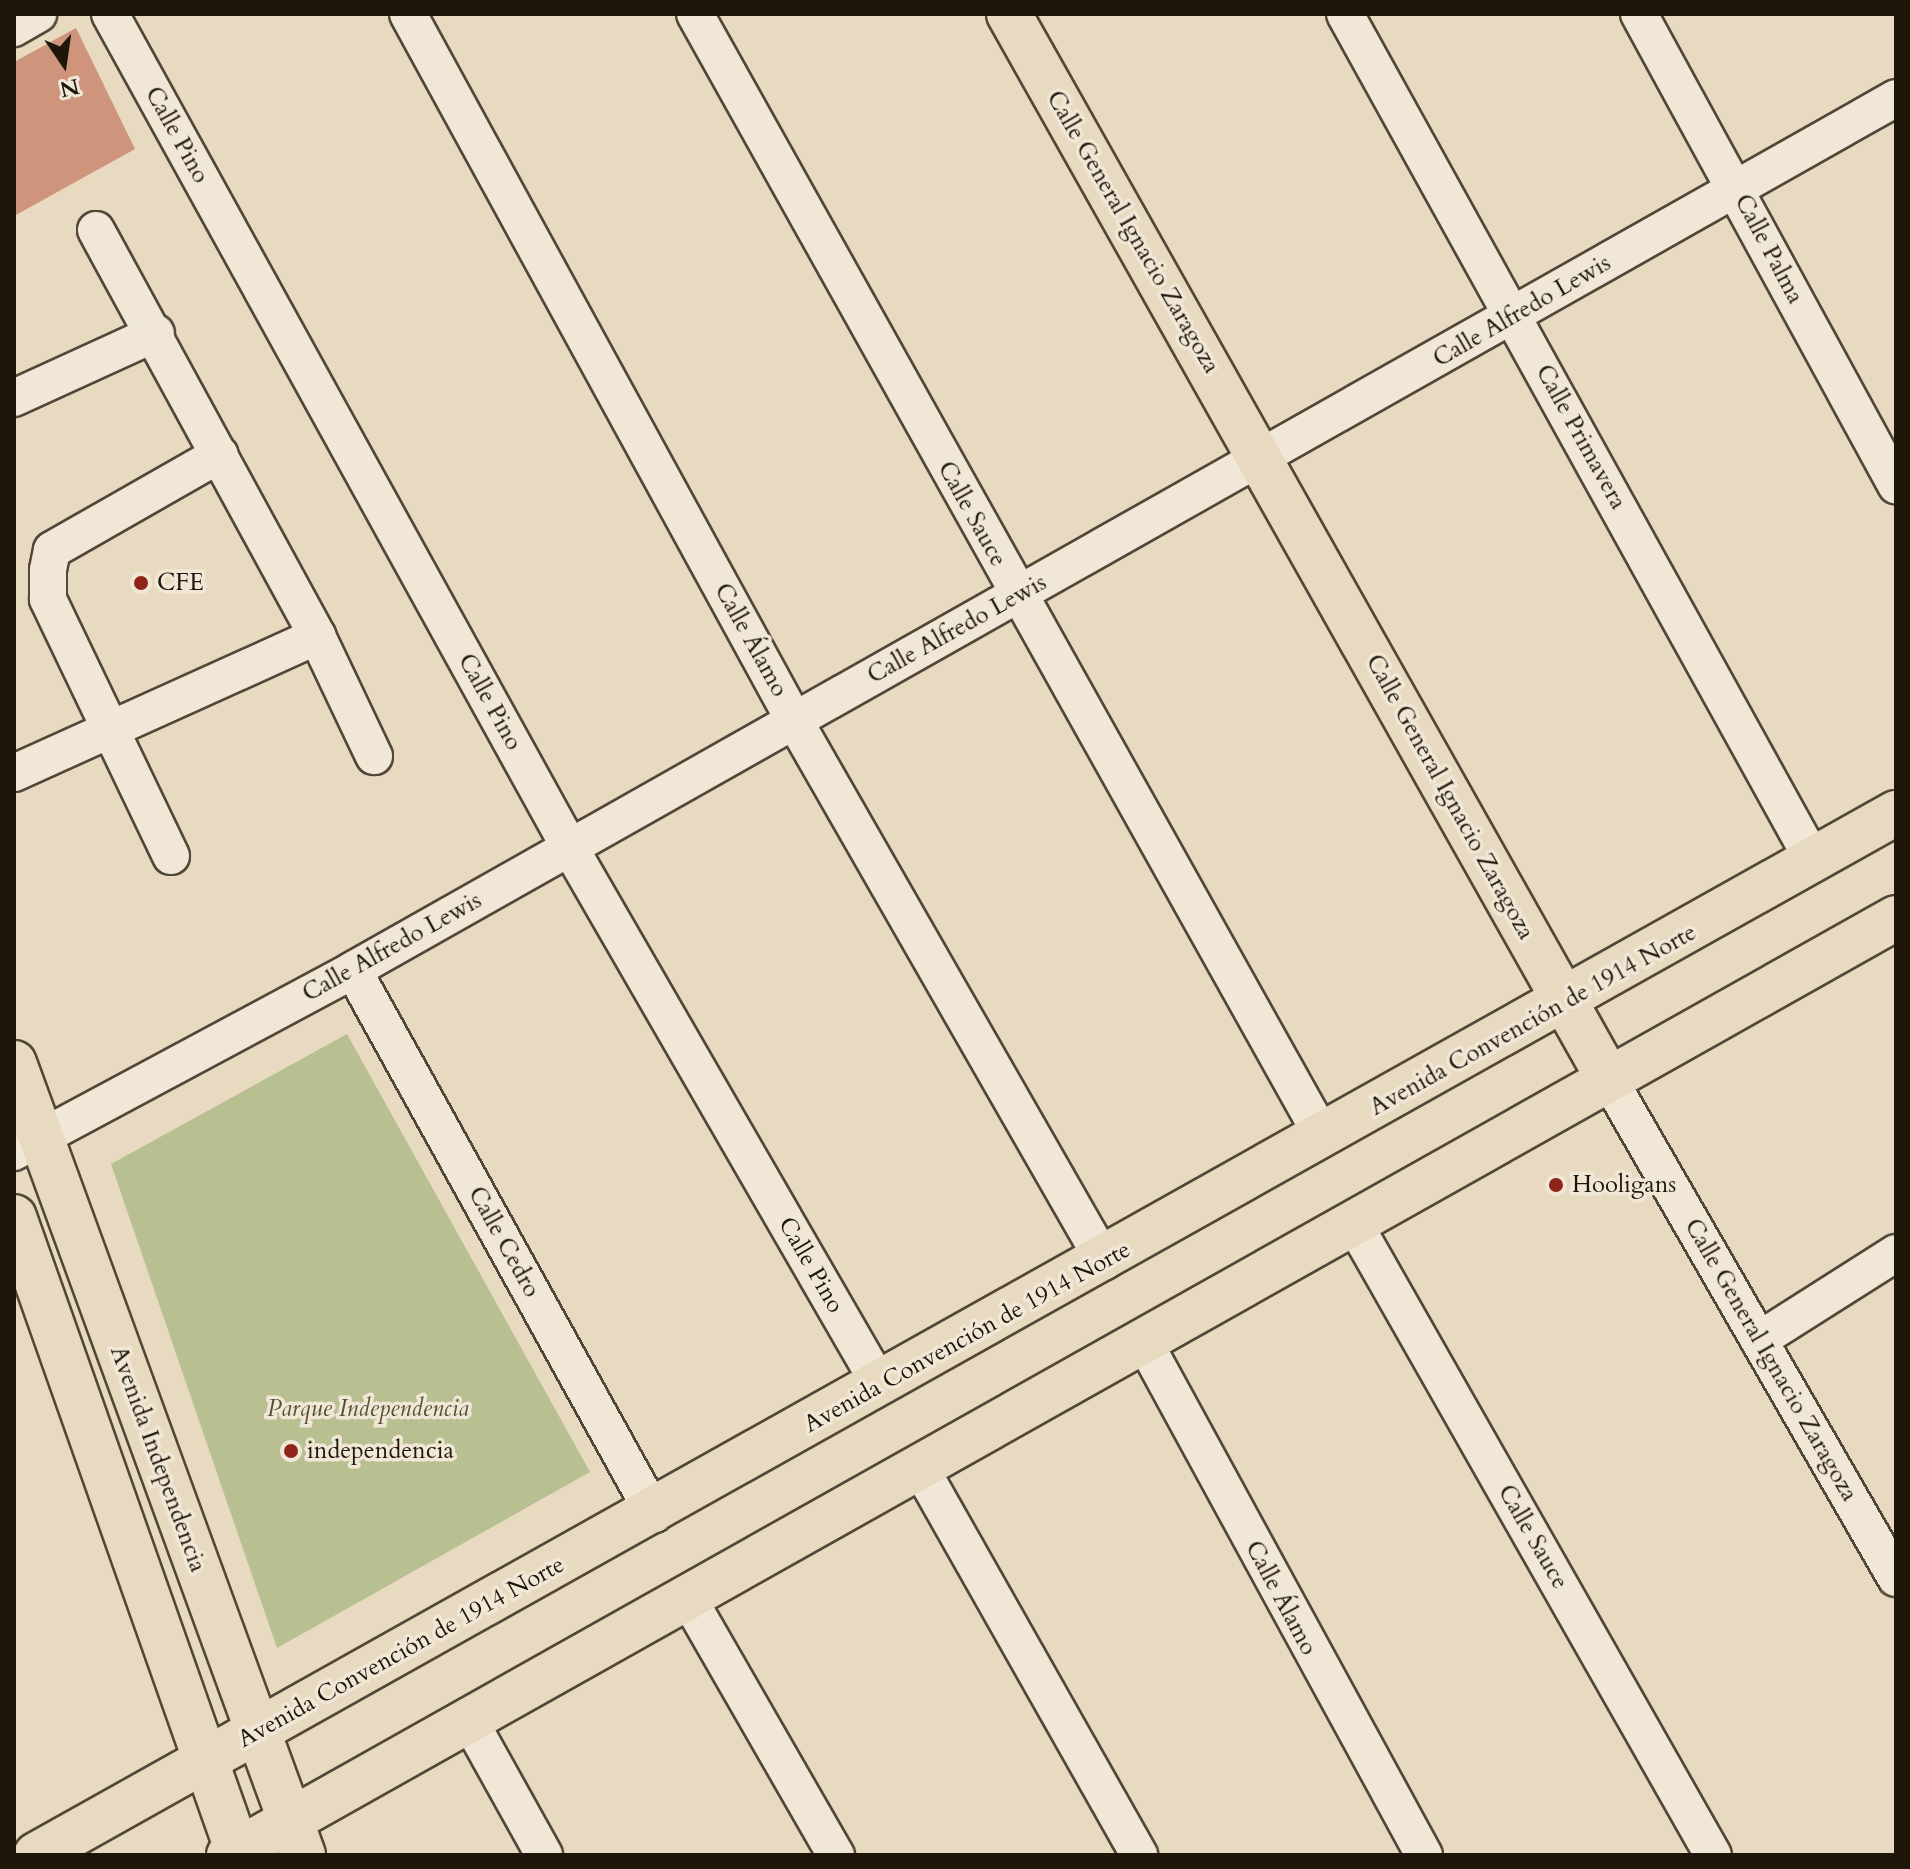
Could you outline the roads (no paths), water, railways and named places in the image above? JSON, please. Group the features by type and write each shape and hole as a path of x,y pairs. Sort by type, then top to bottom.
{"main road":[{"name":"Calle General Ignacio Zaragoza","path":"1009,14 1608,1078"},
{"name":"Avenida Convención de 1914 Norte","path":"36,1855 257,1730 654,1514 1566,1003 1896,813"},
{"path":"14,1217 207,1759 235,1853 296,1837 469,1720 1142,1338 1896,918"},
{"name":"Avenida Independencia","path":"14,1063 27,1144 296,1837"}],"street":[{"path":"14,28 38,14"},
{"name":"Calle Pino","path":"110,14 570,848 880,1385"},
{"name":"Calle Álamo","path":"408,14 794,720 1104,1261"},
{"name":"Calle Sauce","path":"695,14 1323,1137"},
{"name":"Calle Primavera","path":"1345,14 1813,860"},
{"name":"Calle Palma","path":"1639,14 1896,485"},
{"name":"Calle Alfredo Lewis","path":"27,1144 353,970 1896,98"},
{"path":"96,230 156,333 317,636 374,756"},
{"path":"14,398 156,333"},
{"path":"171,856 107,731 48,599 52,550 220,454"},
{"path":"14,773 317,636"},
{"name":"Calle Cedro","path":"353,970 654,1514"},
{"name":"Calle General Ignacio Zaragoza","path":"1608,1078 1896,1578"},
{"name":"Calle Sauce","path":"1352,1220 1713,1855"},
{"path":"1759,1340 1896,1253"},
{"name":"Calle Álamo","path":"1142,1338 1424,1855"},
{"path":"918,1464 1139,1855"},
{"path":"688,1598 836,1855"},
{"path":"469,1720 544,1855"}],"place":[{"name":"CFE","path":"141,583"},
{"name":"Hooligans","path":"1556,1185"},
{"name":"independencia","path":"291,1451"}],"park label":[{"name":"Parque Independencia","path":"368,1409"}]}
